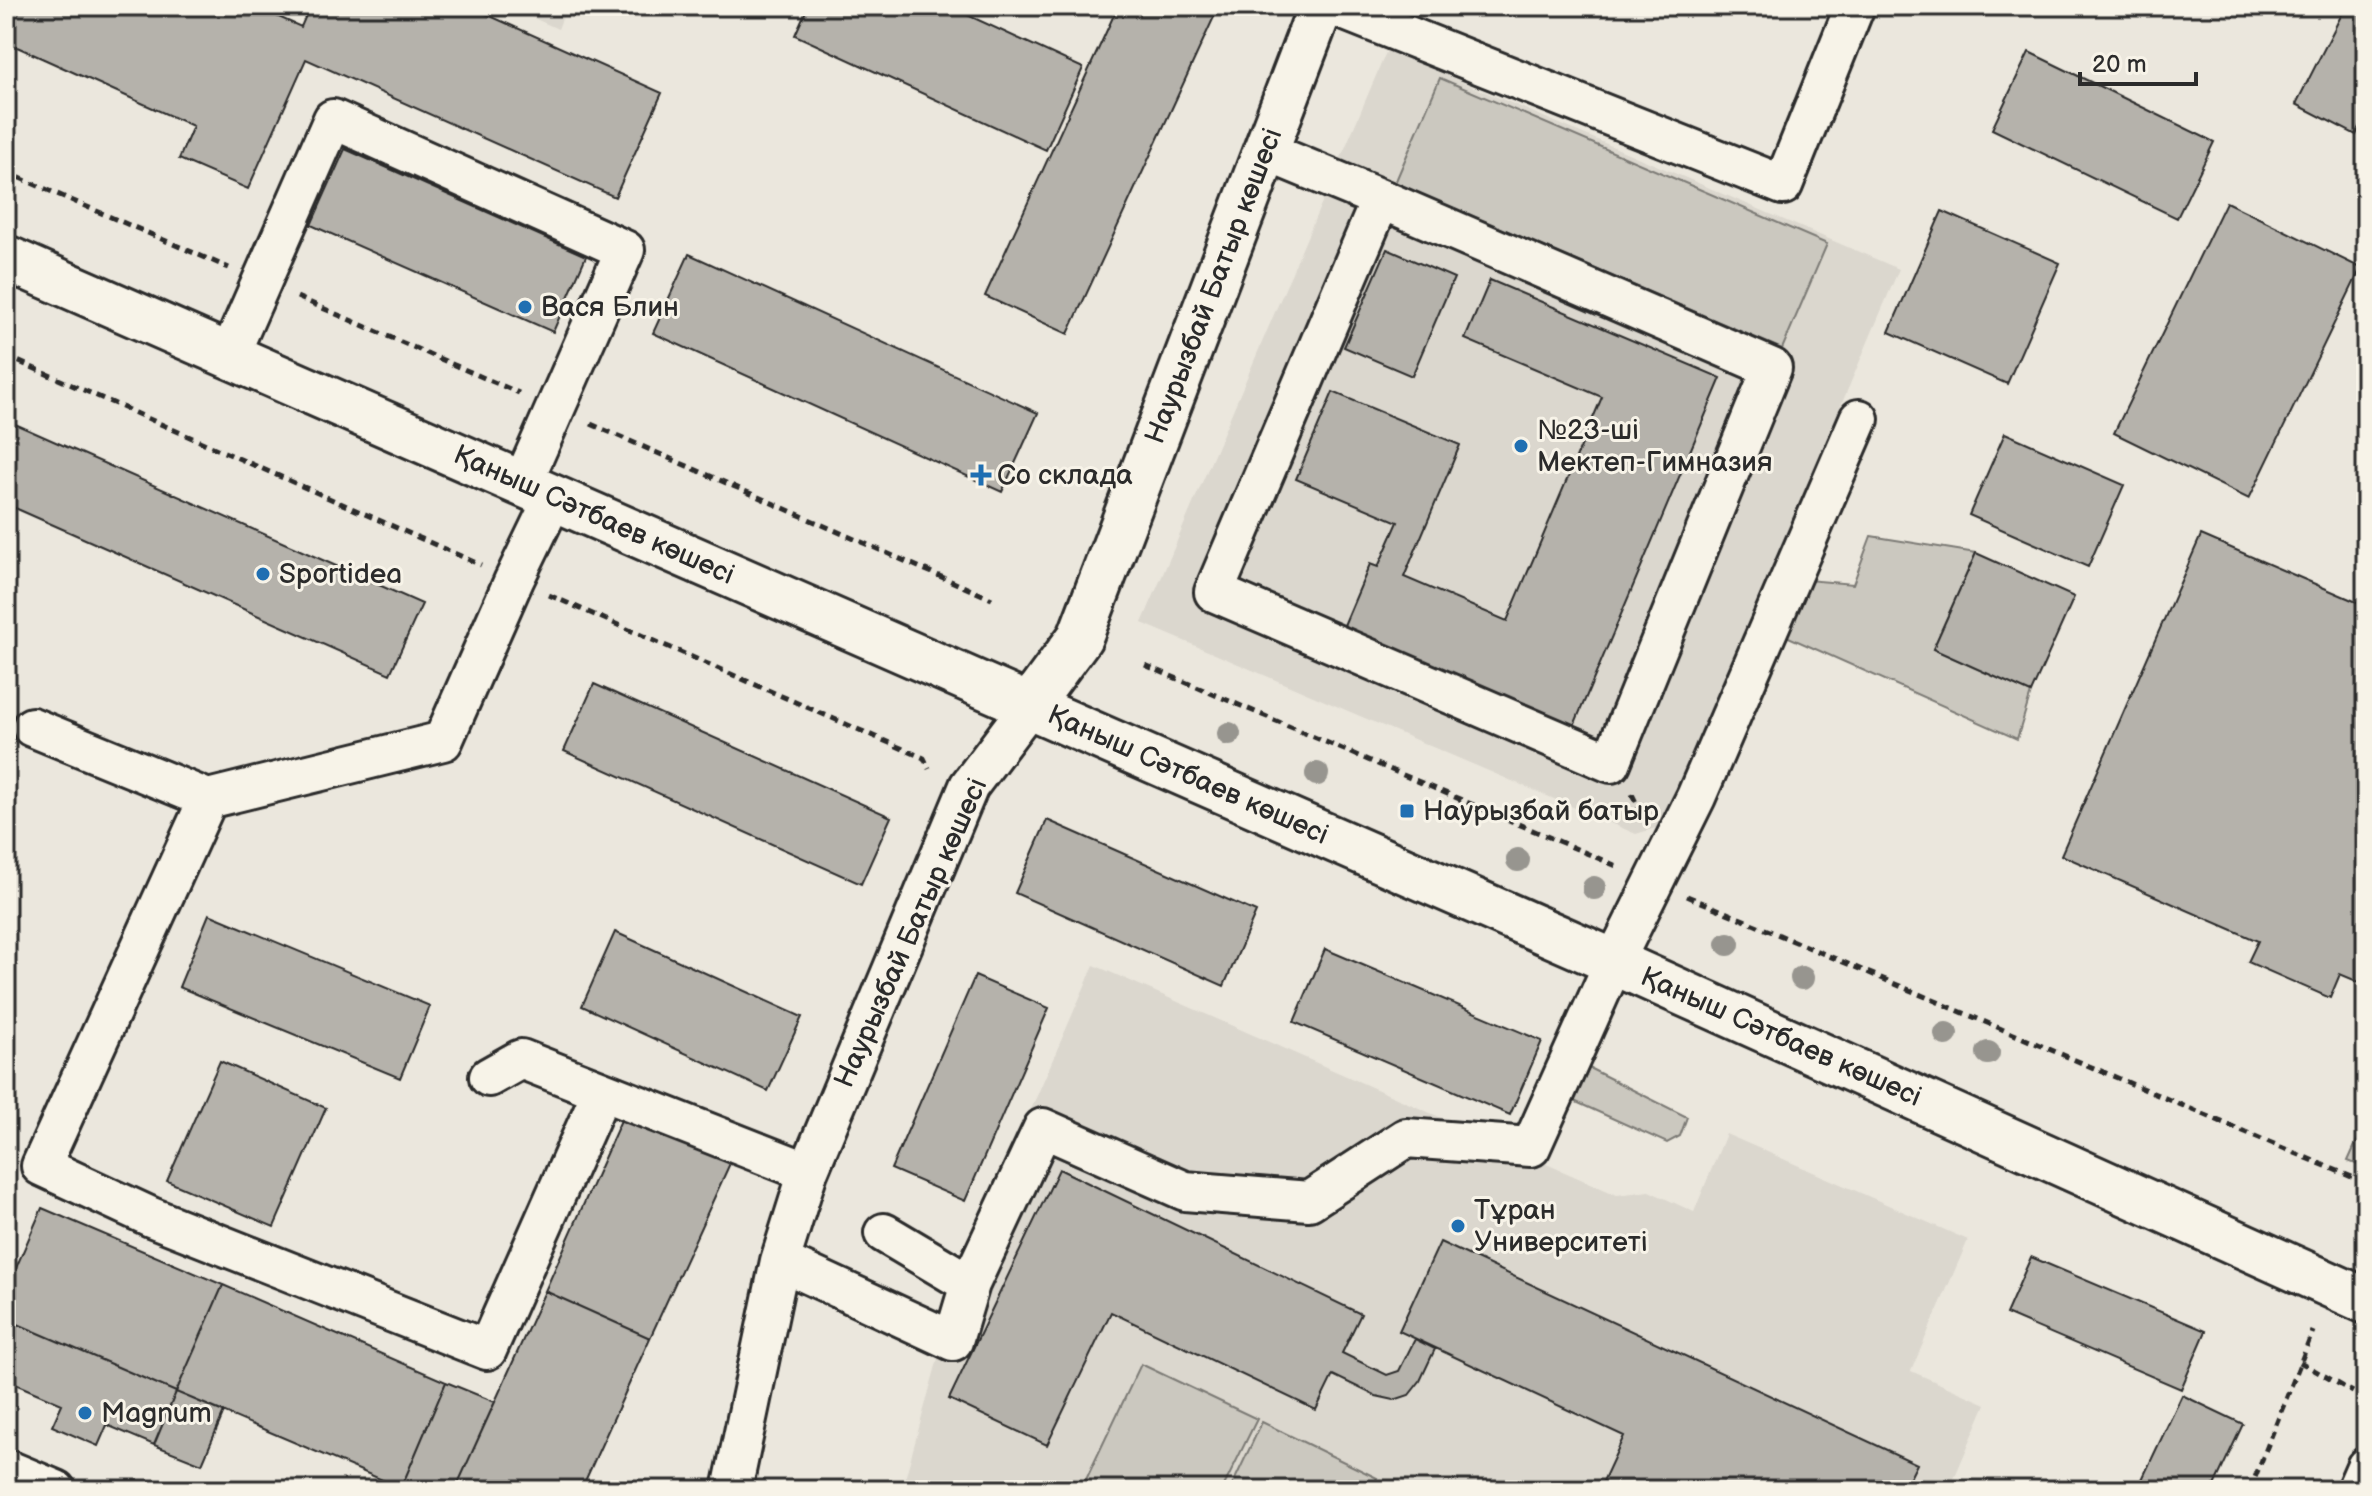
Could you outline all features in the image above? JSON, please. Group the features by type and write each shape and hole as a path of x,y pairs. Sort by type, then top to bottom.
{"main road":[{"name":"Наурызбай Батыр көшесі","path":"1030,705 1080,637 1321,6"},
{"name":"Қаныш Сәтбаев көшесі","path":"6,258 1614,962 2366,1301"}],"street":[{"path":"1333,6 1783,185 1855,6"},
{"path":"32,727 208,799 443,741 514,580 555,409 625,250 333,119 229,356"},
{"path":"1265,151 1381,199 1772,368 1611,763 1214,592 1381,199"},
{"path":"780,1261 953,1341 970,1284 1043,1128 1185,1191 1309,1201 1406,1138 1531,1147 1614,962 1696,797 1859,419"},
{"name":"Наурызбай Батыр көшесі","path":"732,1490 780,1261 808,1172 969,786 1030,705"},
{"path":"208,799 41,1166 151,1217 487,1350 602,1091"},
{"path":"489,1077 521,1059 808,1172"},
{"path":"884,1233 970,1284"},
{"path":"2356,1490 2366,1467"},
{"path":"6,1469 56,1490"}],"path":[{"path":"6,172 992,599"},
{"path":"6,356 924,758 929,769"},
{"path":"1145,665 2366,1183"},
{"path":"2362,1219 2366,1212"},
{"path":"2250,1490 2313,1331"},
{"path":"2300,1362 2353,1392"}],"shaded area":[{"path":"507,6 567,6 558,29"},
{"name":"№23-ші Мектеп-Гимназия","path":"1387,50 1899,269 1662,826 1636,834 1142,623"},
{"path":"1440,78 1827,244 1782,349 1395,183"},
{"path":"1871,536 1976,553 1933,649 2031,693 2017,739 1784,635 1807,580 1853,584"},
{"name":"Тұран Университеті","path":"1094,965 1617,1195 1649,1191 1694,1212 1726,1134 1968,1240 1911,1371 1986,1404 1949,1490 902,1490 964,1263"},
{"path":"1583,1065 1687,1117 1680,1136 1667,1143 1574,1101 1574,1089"},
{"path":"2366,1121 2366,1168 2348,1161"},
{"path":"1141,1364 1257,1419 1222,1490 1081,1490"},
{"path":"1262,1422 1377,1478 1371,1490 1230,1490"}],"building":[{"path":"6,6 254,6 301,27 310,6 468,6 662,93 615,197 306,59 248,189 179,159 193,126 6,42"},
{"path":"808,6 948,6 1083,68 1046,150 795,35"},
{"path":"1118,6 1219,6 1068,334 985,296"},
{"path":"2346,6 2366,6 2366,115 2356,135 2296,104"},
{"path":"2029,52 2214,142 2177,218 1992,129"},
{"path":"345,149 586,256 553,332 311,225"},
{"path":"2226,202 2361,268 2249,499 2114,433"},
{"path":"1942,211 2060,263 2007,384 1889,332"},
{"path":"1387,249 1454,278 1412,376 1344,347"},
{"path":"689,254 1038,413 1002,492 653,333"},
{"path":"1490,280 1721,378 1573,728 1342,630 1370,564 1378,567 1398,522 1296,479 1333,392 1460,445 1404,577 1507,621 1602,397 1465,339"},
{"path":"6,420 422,604 390,674 6,504"},
{"path":"2005,433 2124,485 2088,567 1969,515"},
{"path":"2201,535 2366,606 2366,985 2340,974 2330,998 2248,962 2258,941 2061,855"},
{"path":"1976,553 2074,597 2031,693 1933,649"},
{"path":"594,684 891,817 861,884 564,751"},
{"path":"1047,820 1256,912 1224,986 1015,893"},
{"path":"209,914 430,1006 400,1078 179,987"},
{"path":"615,932 802,1017 768,1091 582,1006"},
{"path":"1325,949 1542,1041 1510,1115 1294,1022"},
{"path":"975,976 1049,1008 965,1201 891,1169"},
{"path":"220,1061 326,1108 274,1227 167,1181"},
{"path":"625,1111 732,1159 650,1338 545,1291"},
{"path":"1059,1169 1361,1314 1342,1353 1387,1375 1399,1371 1415,1339 1435,1349 1420,1381 1409,1395 1394,1400 1376,1396 1333,1375 1316,1410 1111,1312 1047,1445 949,1399"},
{"path":"42,1208 223,1285 176,1392 6,1319 6,1291"},
{"name":"Тұран Университеті","path":"1440,1242 1917,1464 1904,1490 1599,1490 1624,1436 1399,1331"},
{"path":"2031,1257 2206,1331 2181,1389 2006,1314"},
{"path":"223,1285 446,1382 401,1488 176,1392"},
{"path":"545,1291 650,1338 581,1490 455,1490"},
{"path":"6,1319 176,1392 154,1445 107,1425 98,1446 52,1426 62,1404 6,1380"},
{"path":"446,1382 495,1402 455,1490 406,1490 401,1488"},
{"path":"176,1392 224,1412 202,1464 154,1445"},
{"path":"2182,1395 2243,1424 2212,1490 2137,1490"}],"place":[{"name":"Вася Блин","path":"525,307"},
{"name":"№23-ші Мектеп-Гимназия","path":"1521,446"},
{"name":"Со склада","path":"981,475"},
{"name":"Sportidea","path":"263,574"},
{"name":"Наурызбай батыр","path":"1407,811"},
{"name":"Тұран Университеті","path":"1458,1226"},
{"name":"Magnum","path":"85,1413"}]}
